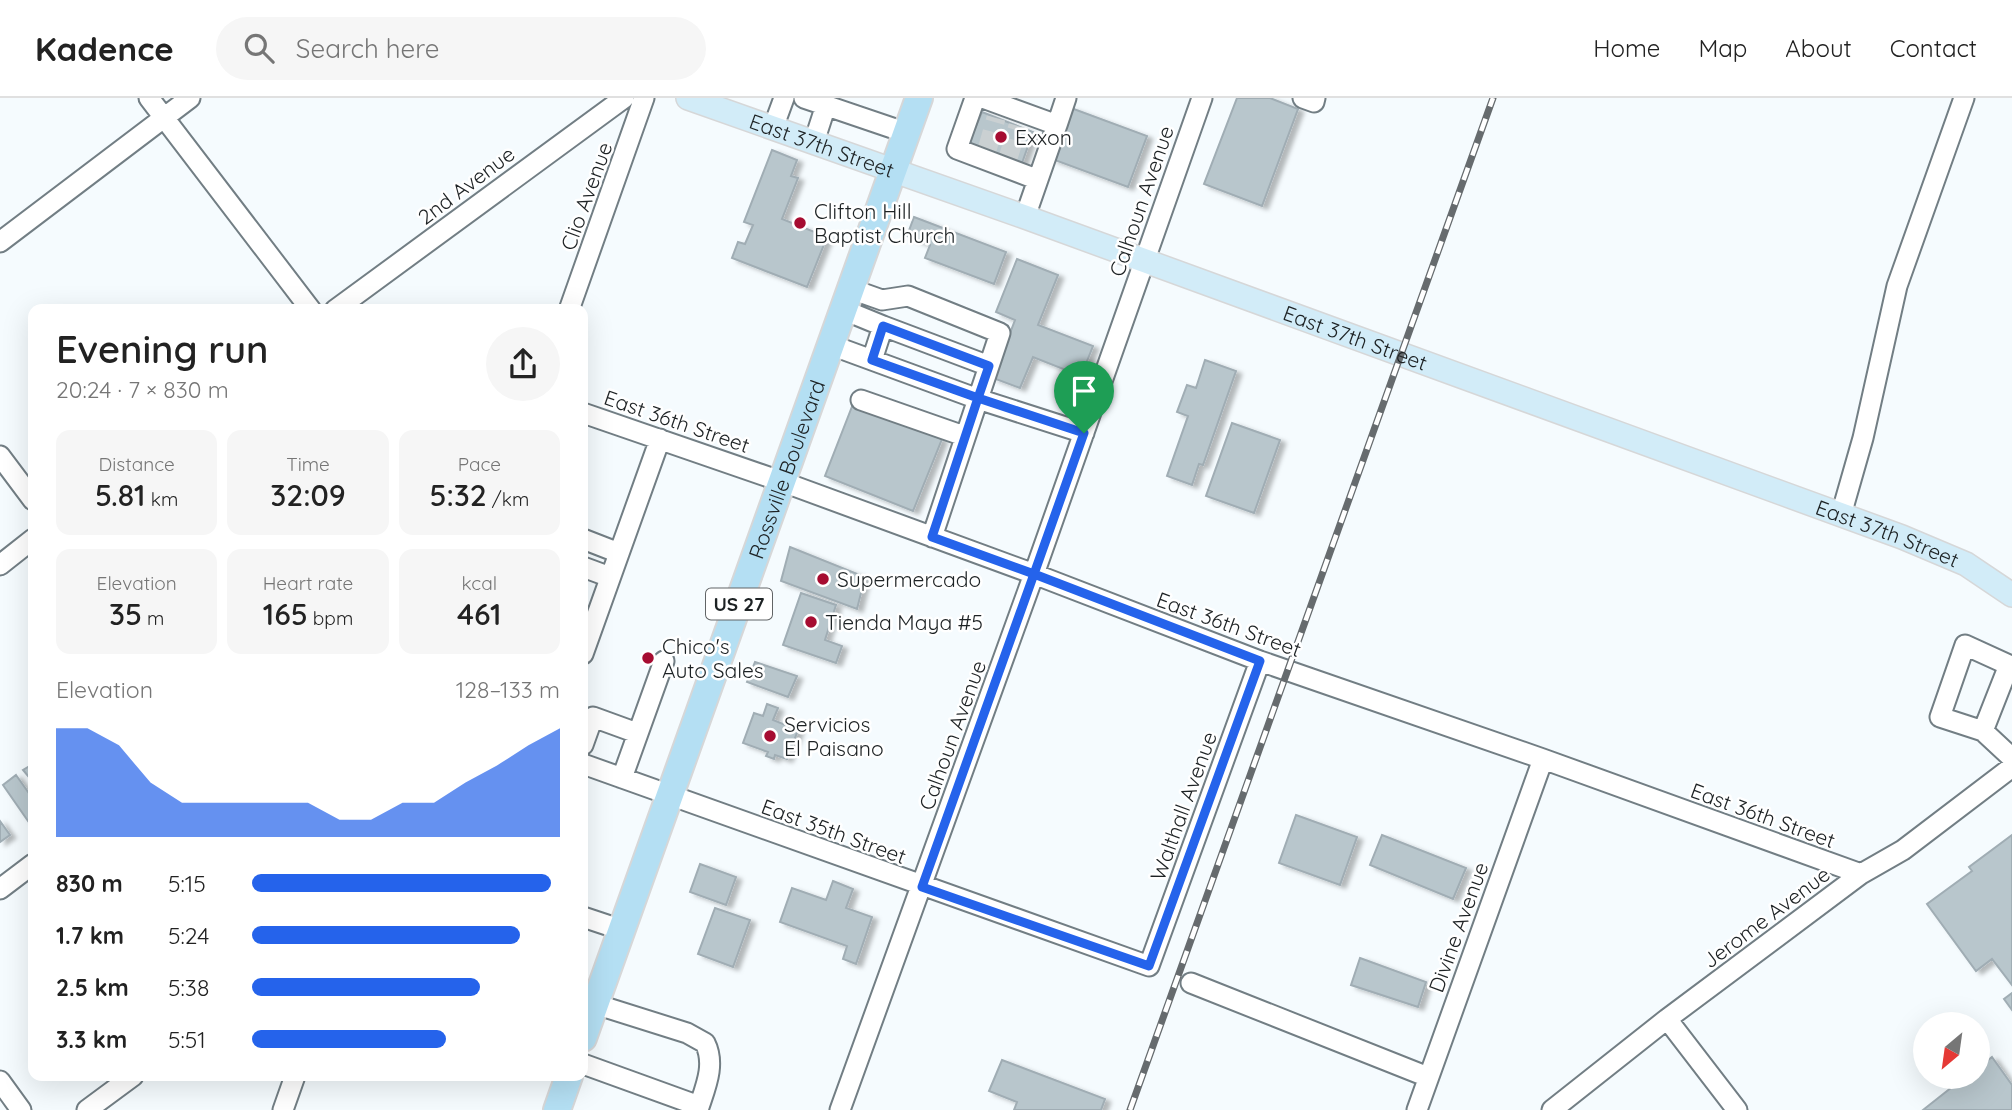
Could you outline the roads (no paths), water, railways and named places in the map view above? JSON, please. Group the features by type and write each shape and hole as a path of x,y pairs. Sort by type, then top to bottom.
{"highway":[{"name":"Rossville Boulevard","path":"588,1024 919,98"},
{"path":"562,1109 568,1081"}],"main road":[{"name":"East 37th Street","path":"688,98 1025,217 1841,515 1966,564 2012,595"}],"street":[{"path":"149,98 306,304"},
{"path":"0,242 190,98"},
{"name":"2nd Avenue","path":"343,304 624,98"},
{"name":"Clio Avenue","path":"571,304 645,98"},
{"path":"773,128 784,98"},
{"path":"804,98 907,132"},
{"path":"975,98 957,149 1007,163 1036,179"},
{"path":"1025,217 1066,98"},
{"name":"Calhoun Avenue","path":"840,1110 1034,574 1202,98"},
{"path":"1303,98 1314,102 1315,98"},
{"path":"1841,515 1863,438 1897,286 1965,98"},
{"path":"814,142 826,105"},
{"path":"993,107 1020,119 1057,125"},
{"path":"847,300 882,300 908,296 1000,333 932,537"},
{"path":"847,300 883,326 989,366"},
{"path":"872,360 883,326"},
{"path":"831,345 1084,433"},
{"path":"862,400 964,436"},
{"name":"East 36th Street","path":"588,415 783,482 1034,574 1260,661 1861,874"},
{"path":"588,640 660,439"},
{"path":"0,456 28,493"},
{"path":"588,541 619,553"},
{"path":"0,565 28,543"},
{"path":"588,574 610,577"},
{"path":"1983,731 2010,667 1965,645 1940,717 1983,731 2012,758"},
{"path":"622,778 664,661"},
{"name":"Walthall Avenue","path":"1149,966 1260,661"},
{"path":"588,730 593,716 637,733"},
{"name":"Divine Avenue","path":"1417,1110 1543,760"},
{"name":"East 35th Street","path":"588,766 1149,966"},
{"name":"Jerome Avenue","path":"1552,1110 1667,1019 1861,874 1903,850 2012,767"},
{"path":"0,889 28,868"},
{"path":"588,919 622,930"},
{"path":"1191,982 1428,1077"},
{"path":"588,1066 699,1108 707,1083 710,1056 705,1043 687,1033 595,1004"},
{"path":"1667,1019 1737,1110"},
{"path":"0,1081 21,1110"},
{"path":"87,1110 126,1081"},
{"path":"283,1110 293,1081"}],"tunnel":[{"path":"987,150 996,118"},
{"path":"1008,158 1018,126"}],"railway":[{"path":"1130,1110 1493,98"}],"place":[{"name":"Exxon","path":"1001,137"},
{"name":"Clifton Hill Baptist Church","path":"800,223"},
{"name":"Supermercado","path":"823,579"},
{"name":"Tienda Maya #5","path":"811,622"},
{"name":"Chico's Auto Sales","path":"648,658"},
{"name":"Servicios El Paisano","path":"770,736"}]}
